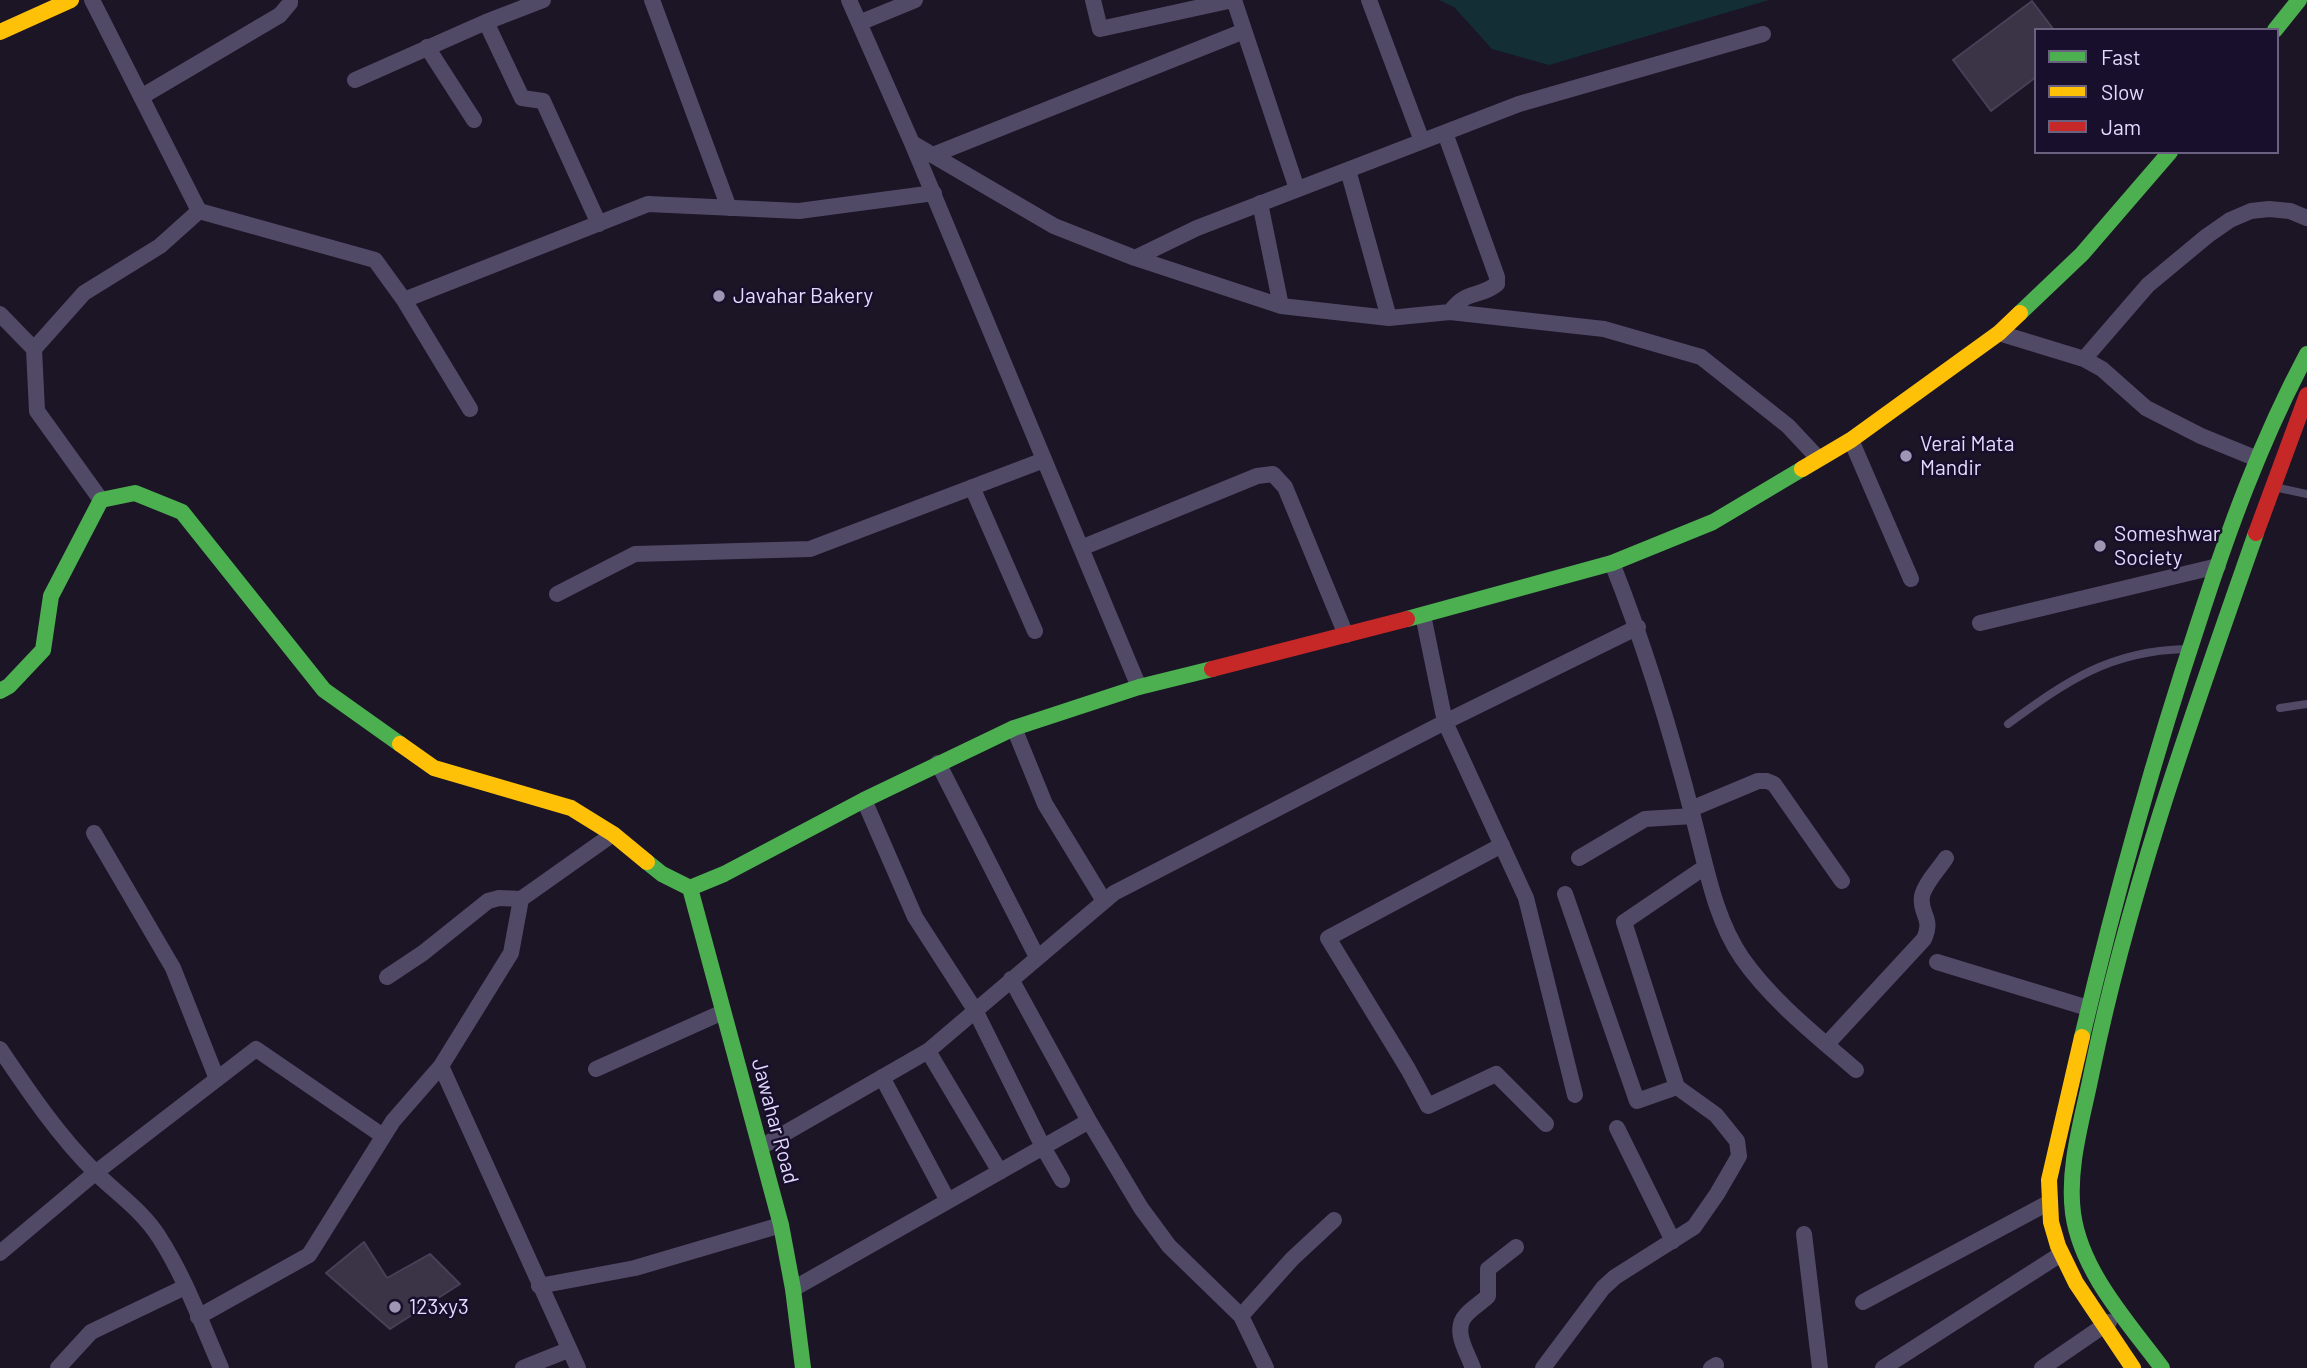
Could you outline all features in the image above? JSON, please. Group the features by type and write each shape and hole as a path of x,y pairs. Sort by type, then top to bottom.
{"street":[{"path":"0,33 71,0"},
{"path":"92,0 199,211 375,260 404,300 470,409"},
{"path":"141,97 280,15 290,0"},
{"path":"355,80 427,47 543,0"},
{"path":"652,0 729,208"},
{"path":"849,0 934,193 1139,687"},
{"path":"859,23 915,0"},
{"path":"1093,0 1100,29 1234,0 1297,189"},
{"path":"1369,0 1422,141"},
{"path":"2277,28 2299,0"},
{"path":"486,22 522,98 543,102 599,224"},
{"path":"933,155 1244,31"},
{"path":"1135,258 1197,228 1519,104 1763,34"},
{"path":"427,47 474,120"},
{"path":"1445,132 1497,277 1497,284 1490,289 1460,298 1450,312"},
{"path":"912,143 1054,226 1135,258 1282,306 1389,318 1450,312 1604,329 1701,357 1788,426 1818,458"},
{"path":"101,500 135,494 182,512 324,690 434,768 571,808 613,834 662,874 690,888 724,874 864,800 1014,728 1139,687 1423,615 1612,563 1713,522 1851,440 1998,333 2082,254 2167,154"},
{"path":"1348,170 1389,318"},
{"path":"404,300 648,204 799,211 934,193"},
{"path":"1260,203 1282,306"},
{"path":"2084,359 2148,285 2230,220 2251,211 2269,209 2290,211 2307,218"},
{"path":"34,349 84,293 160,246 199,211"},
{"path":"0,314 34,349 37,411 101,500"},
{"path":"1998,333 2084,359 2102,369 2146,408 2201,436 2255,458"},
{"path":"2133,1368 2103,1326 2061,1254 2048,1203 2049,1180 2088,1008 2130,846 2189,649 2255,458 2307,354"},
{"path":"2162,1368 2091,1267 2078,1238 2073,1214 2075,1157 2103,1015 2149,851 2271,487 2304,402 2284,400"},
{"path":"1851,440 1911,579"},
{"path":"557,594 635,554 810,549 1044,460"},
{"path":"1081,548 1257,476 1273,474 1286,487 1346,635"},
{"path":"972,487 1035,631"},
{"path":"0,691 9,687 43,650 51,596 101,500"},
{"path":"1612,563 1638,627 1723,923 1741,956 1764,986 1856,1070"},
{"path":"1980,623 2218,566"},
{"path":"1423,615 1446,722 1526,898 1575,1095"},
{"path":"761,1147 928,1051 1114,893 1446,722 1638,627"},
{"path":"1014,728 1045,804 1104,901"},
{"path":"938,763 1037,957"},
{"path":"1579,858 1645,819 1692,813 1758,781 1767,781 1774,784 1842,881"},
{"path":"864,800 915,916 975,1010 1042,1147 1062,1180"},
{"path":"94,833 173,968 217,1079"},
{"path":"387,977 423,953 488,901 499,898 522,899 613,834"},
{"path":"1502,845 1328,938 1428,1106 1496,1074 1546,1124"},
{"path":"2130,846 2149,851"},
{"path":"1827,1044 1924,939 1929,928 1922,899 1924,890 1946,858"},
{"path":"1543,1368 1603,1288 1615,1277 1694,1227 1739,1156 1737,1142 1716,1115 1677,1087 1624,922 1705,867"},
{"name":"Jawahar Road","path":"690,888 781,1225 793,1289 803,1368"},
{"path":"1565,894 1637,1101 1677,1087"},
{"path":"198,1317 309,1255 393,1121 441,1066 511,953 522,899"},
{"path":"1937,962 2088,1008"},
{"path":"1011,979 1089,1121 1141,1208 1169,1246 1241,1316 1266,1368"},
{"path":"596,1069 723,1012"},
{"path":"0,1049 51,1122 95,1173 159,1236 221,1368"},
{"path":"0,1252 95,1173 256,1049 383,1136"},
{"path":"928,1051 1000,1172"},
{"path":"441,1066 578,1368"},
{"path":"882,1077 948,1201"},
{"path":"793,1289 1089,1121"},
{"path":"1617,1128 1673,1241"},
{"path":"1863,1302 2048,1203"},
{"path":"1241,1316 1292,1259 1334,1220"},
{"path":"539,1286 644,1265 781,1225"},
{"path":"1804,1234 1821,1368"},
{"path":"1473,1368 1460,1335 1460,1324 1465,1315 1488,1296 1489,1269 1516,1247"},
{"path":"1883,1368 2061,1254"},
{"path":"58,1368 91,1332 185,1287"},
{"path":"2042,1368 2123,1313"},
{"path":"523,1368 568,1350"}],"lane":[{"path":"2271,487 2307,494"},
{"path":"2008,724 2046,696 2106,664 2154,650 2189,649"},
{"path":"2280,708 2307,704"}],"green space":[{"path":"1439,0 1769,0 1549,65 1492,49 1454,7"}],"building":[{"path":"2032,1 2052,28 2034,28 2034,79 1991,111 1953,60"},
{"name":"123xy3","path":"364,1242 387,1278 430,1254 460,1284 390,1329 326,1273"}],"traffic: fast":[{"path":"2277,28 2299,0"},
{"path":"2020,313 2082,254 2168,154"},
{"path":"2082,1037 2136,829 2209,589 2260,453 2307,354"},
{"path":"1407,619 1612,563 1713,522 1802,469"},
{"path":"0,691 9,686 43,650 51,596 101,500 135,493 182,512 324,690 400,744"},
{"path":"2162,1368 2108,1295 2086,1256 2073,1213 2072,1177 2080,1124 2107,1002 2144,867 2187,732 2256,533"},
{"path":"647,862 662,874 690,888 724,874 864,800 1014,728 1139,687 1212,669"},
{"path":"690,888 781,1225 793,1289 803,1368"}],"traffic: slow":[{"path":"0,32 71,0"},
{"path":"1802,469 1851,440 1999,333 2020,313"},
{"path":"400,744 434,768 571,808 613,834 647,862"},
{"path":"2082,1037 2049,1180 2051,1222 2058,1246 2076,1283 2133,1368"}],"traffic: jam":[{"path":"2256,533 2307,395"},
{"path":"1212,669 1407,619"}],"place":[{"name":"Javahar Bakery","path":"719,296"},
{"name":"Verai Mata Mandir","path":"1906,456"},
{"name":"Someshwar Society","path":"2100,546"},
{"name":"123xy3","path":"395,1307"}]}
